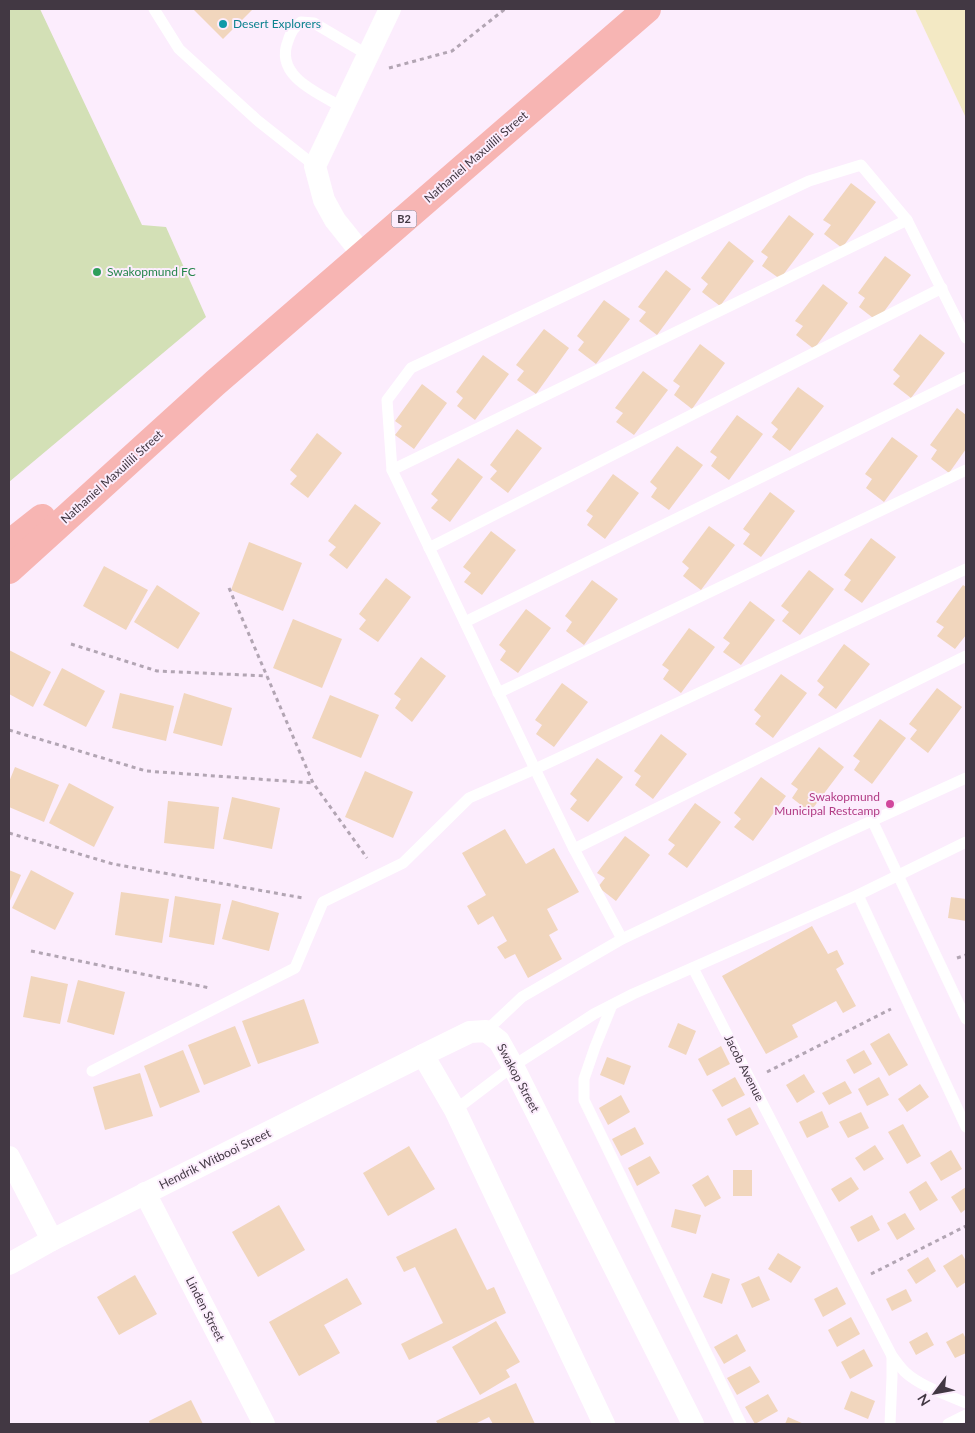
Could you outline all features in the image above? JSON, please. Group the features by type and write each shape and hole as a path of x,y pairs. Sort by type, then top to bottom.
{"highway":[{"name":"Nathaniel Maxuilili Street","path":"9,570 215,384 647,9"},
{"name":"Nathaniel Maxuilili Street","path":"9,544 215,384"}],"street":[{"path":"363,255 335,220 324,200 314,166 390,9"},
{"name":"Swakop Street","path":"423,1055 470,1032 486,1031 499,1041 693,1424"},
{"path":"423,1055 455,1110 604,1424"},
{"name":"Hendrik Witbooi Street","path":"9,1264 52,1240 423,1055"},
{"path":"9,1157 52,1240"},
{"name":"Linden Street","path":"146,1193 264,1424"}],"lane":[{"path":"154,9 179,49 257,120 314,166"},
{"path":"342,107 305,86 286,66 284,50 292,29 301,22 314,23 368,55"},
{"path":"622,940 574,849 392,470 387,400 411,368 809,181 861,166 907,220 966,338"},
{"path":"392,470 907,220"},
{"path":"429,548 942,288"},
{"path":"464,622 966,376"},
{"path":"498,693 966,470"},
{"path":"92,1071 295,968 323,902 403,863 469,798 966,569"},
{"path":"574,849 966,656"},
{"path":"486,1031 522,997 622,940 872,820 966,778"},
{"path":"872,820 966,1020"},
{"path":"455,1110 513,1066 594,1014 858,895 966,842"},
{"path":"858,895 966,1127"},
{"name":"Jacob Avenue","path":"693,968 892,1356 911,1377 937,1391 966,1403"},
{"path":"612,1005 584,1079 584,1100 741,1424"},
{"path":"890,1424 892,1356"},
{"path":"948,1424 966,1414"}],"path":[{"path":"357,77 452,51 505,9"},
{"path":"229,588 313,782 378,875"},
{"path":"71,644 157,671 267,676"},
{"path":"9,730 146,771 313,782"},
{"path":"9,833 112,864 323,902"},
{"path":"31,951 242,995"},
{"path":"750,1080 907,1001"},
{"path":"854,1283 966,1226"}],"green space":[{"name":"Swakopmund FC","path":"9,9 40,9 142,225 166,227 206,317 9,482"}],"sand":[{"path":"915,9 966,9 966,118"}],"building":[{"name":"Desert Explorers","path":"193,9 253,9 223,39"},
{"path":"851,183 876,202 842,248 824,234 831,225 823,220"},
{"path":"789,215 814,234 780,279 762,266 768,257 761,252"},
{"path":"729,241 754,261 720,306 702,292 708,284 701,278"},
{"path":"885,256 911,275 877,321 859,307 865,298 858,293"},
{"path":"666,270 691,289 657,335 639,321 646,312 638,307"},
{"path":"823,284 848,303 814,349 796,335 803,326 795,321"},
{"path":"604,300 630,319 596,364 578,350 584,342 577,336"},
{"path":"544,329 569,348 536,394 517,380 524,371 516,365"},
{"path":"920,334 945,353 911,398 893,384 900,376 893,370"},
{"path":"700,344 725,363 692,409 674,395 680,386 673,381"},
{"path":"483,355 509,374 475,420 457,406 463,398 456,392"},
{"path":"643,371 668,390 634,435 616,422 623,413 615,408"},
{"path":"422,384 447,403 414,449 395,435 402,426 395,421"},
{"path":"798,387 824,406 790,451 772,437 778,429 771,423"},
{"path":"957,408 966,415 966,449 949,473 931,459 937,450 930,445"},
{"path":"737,415 763,434 729,480 711,466 717,457 710,452"},
{"path":"517,429 542,448 508,493 490,479 497,471 490,465"},
{"path":"317,433 342,453 308,498 290,484 297,476 290,470"},
{"path":"892,437 918,456 884,502 866,488 872,479 865,474"},
{"path":"677,446 703,465 669,510 651,497 657,488 650,482"},
{"path":"458,458 483,477 450,522 431,508 438,500 431,494"},
{"path":"613,474 639,493 605,539 587,525 593,516 586,511"},
{"path":"770,492 795,511 761,557 743,544 750,534 743,529"},
{"path":"355,504 381,523 347,569 329,555 336,547 328,541"},
{"path":"709,526 735,545 701,590 683,576 689,568 682,562"},
{"path":"491,531 516,550 482,595 464,582 471,573 463,567"},
{"path":"871,538 896,557 862,603 844,590 851,580 844,575"},
{"path":"249,542 302,563 283,611 231,590"},
{"path":"104,566 148,590 126,630 83,606"},
{"path":"809,570 834,589 800,635 782,621 789,612 781,606"},
{"path":"386,578 411,597 378,642 359,629 366,620 359,614"},
{"path":"592,580 618,599 584,645 566,631 572,622 565,616"},
{"path":"157,585 200,613 178,649 134,622"},
{"path":"963,585 966,587 966,635 955,649 937,636 944,627 936,622"},
{"path":"750,601 775,620 741,665 723,652 730,643 723,638"},
{"path":"526,609 551,628 518,673 500,660 506,651 499,645"},
{"path":"293,619 342,639 322,688 273,668"},
{"path":"689,628 715,647 681,693 663,679 669,670 662,665"},
{"path":"844,644 870,664 836,709 818,695 824,687 817,681"},
{"path":"9,650 51,672 33,707 9,694"},
{"path":"421,657 446,676 412,722 395,708 401,699 394,694"},
{"path":"62,668 105,691 86,727 43,705"},
{"path":"781,674 807,693 773,738 755,724 761,716 754,710"},
{"path":"562,683 588,702 554,747 536,734 542,725 535,720"},
{"path":"937,688 962,707 928,753 910,739 917,730 909,724"},
{"path":"120,693 174,706 166,741 112,728"},
{"path":"184,693 232,708 222,746 173,733"},
{"path":"330,695 379,715 361,758 312,738"},
{"path":"880,719 906,738 872,784 854,770 860,761 853,756"},
{"path":"661,734 687,754 653,799 635,785 641,776 634,771"},
{"path":"819,747 844,767 810,812 792,798 798,789 791,784"},
{"path":"597,758 623,777 588,822 570,809 577,800 570,794"},
{"path":"15,767 59,785 44,822 9,807 9,782"},
{"path":"365,771 413,792 393,838 345,817"},
{"path":"761,777 786,796 753,841 734,827 741,819 734,813"},
{"path":"69,783 114,807 94,847 49,823"},
{"path":"232,797 280,808 272,849 223,839"},
{"path":"168,801 219,807 214,849 164,843"},
{"path":"695,803 721,822 687,868 668,854 675,845 668,840"},
{"path":"505,829 526,864 554,848 579,892 547,909 558,930 549,935 562,959 528,978 515,954 505,959 497,947 507,941 493,916 478,925 467,906 486,895 462,853"},
{"path":"625,836 650,855 616,901 598,887 605,878 597,873"},
{"path":"9,870 21,875 9,903"},
{"path":"31,870 74,893 55,930 12,908"},
{"path":"121,892 169,899 162,943 115,935"},
{"path":"175,896 221,904 214,945 169,937"},
{"path":"951,897 966,899 966,921 948,918"},
{"path":"232,900 279,913 269,951 222,939"},
{"path":"812,926 828,954 837,950 844,964 836,969 856,1006 843,1013 836,1001 792,1025 798,1037 766,1054 722,976"},
{"path":"31,976 68,984 60,1024 23,1017"},
{"path":"78,980 125,992 114,1035 67,1022"},
{"path":"304,999 319,1043 258,1064 242,1021"},
{"path":"678,1023 696,1031 686,1055 668,1047"},
{"path":"235,1026 251,1066 204,1085 188,1045"},
{"path":"889,1033 908,1065 889,1076 870,1044"},
{"path":"721,1046 730,1064 707,1076 698,1059"},
{"path":"183,1050 200,1092 160,1108 144,1066"},
{"path":"864,1050 872,1064 854,1074 846,1060"},
{"path":"607,1057 631,1066 624,1085 600,1075"},
{"path":"140,1073 153,1116 105,1130 93,1087"},
{"path":"804,1074 815,1092 797,1103 786,1085"},
{"path":"735,1077 745,1095 722,1107 712,1090"},
{"path":"879,1077 889,1095 867,1106 858,1089"},
{"path":"845,1081 852,1093 829,1105 822,1093"},
{"path":"920,1084 929,1097 907,1112 898,1099"},
{"path":"621,1095 630,1112 608,1125 599,1108"},
{"path":"750,1107 759,1124 736,1136 727,1119"},
{"path":"822,1111 829,1127 807,1138 799,1122"},
{"path":"861,1112 869,1128 848,1138 839,1122"},
{"path":"903,1124 921,1156 907,1164 888,1132"},
{"path":"635,1127 644,1144 621,1156 612,1139"},
{"path":"875,1145 884,1159 864,1171 855,1158"},
{"path":"409,1146 435,1189 388,1216 363,1173"},
{"path":"951,1150 962,1169 941,1181 930,1163"},
{"path":"650,1156 660,1173 637,1186 628,1168"},
{"path":"733,1170 752,1170 752,1196 733,1196"},
{"path":"708,1175 721,1198 705,1207 692,1185"},
{"path":"851,1177 859,1189 839,1202 831,1189"},
{"path":"926,1181 938,1200 920,1211 909,1192"},
{"path":"966,1187 966,1209 961,1213 951,1197"},
{"path":"279,1205 305,1250 258,1277 232,1232"},
{"path":"675,1209 701,1215 696,1234 671,1227"},
{"path":"905,1213 915,1229 897,1240 887,1223"},
{"path":"872,1215 880,1230 858,1242 850,1227"},
{"path":"456,1228 487,1290 494,1287 506,1313 409,1360 401,1344 443,1323 415,1267 404,1272 396,1257"},
{"path":"778,1253 801,1267 791,1283 768,1269"},
{"path":"962,1254 966,1261 966,1282 957,1288 943,1266"},
{"path":"928,1257 936,1271 916,1284 907,1270"},
{"path":"712,1273 730,1279 722,1304 703,1297"},
{"path":"135,1275 157,1314 119,1335 97,1297"},
{"path":"759,1276 770,1300 752,1308 741,1284"},
{"path":"347,1278 362,1304 324,1325 340,1353 299,1376 269,1322"},
{"path":"837,1287 846,1304 823,1317 814,1299"},
{"path":"906,1289 912,1301 892,1311 886,1299"},
{"path":"851,1317 860,1334 837,1347 828,1330"},
{"path":"496,1321 520,1362 506,1370 510,1377 480,1395 452,1347"},
{"path":"927,1332 934,1345 916,1355 909,1342"},
{"path":"963,1333 966,1339 966,1353 955,1358 946,1342"},
{"path":"737,1334 746,1351 724,1364 714,1347"},
{"path":"864,1349 873,1366 850,1379 841,1362"},
{"path":"750,1366 760,1382 737,1395 727,1378"},
{"path":"516,1383 535,1424 493,1424 489,1417 475,1424 438,1424 436,1421"},
{"path":"851,1391 875,1401 868,1419 844,1409"},
{"path":"768,1394 778,1411 755,1424 745,1407"},
{"path":"191,1400 203,1424 150,1424 149,1421"},
{"path":"788,1417 804,1424 785,1424"}],"place":[{"name":"Desert Explorers","path":"223,24"},
{"name":"Swakopmund FC","path":"97,272"},
{"name":"Swakopmund Municipal Restcamp","path":"890,804"}]}
